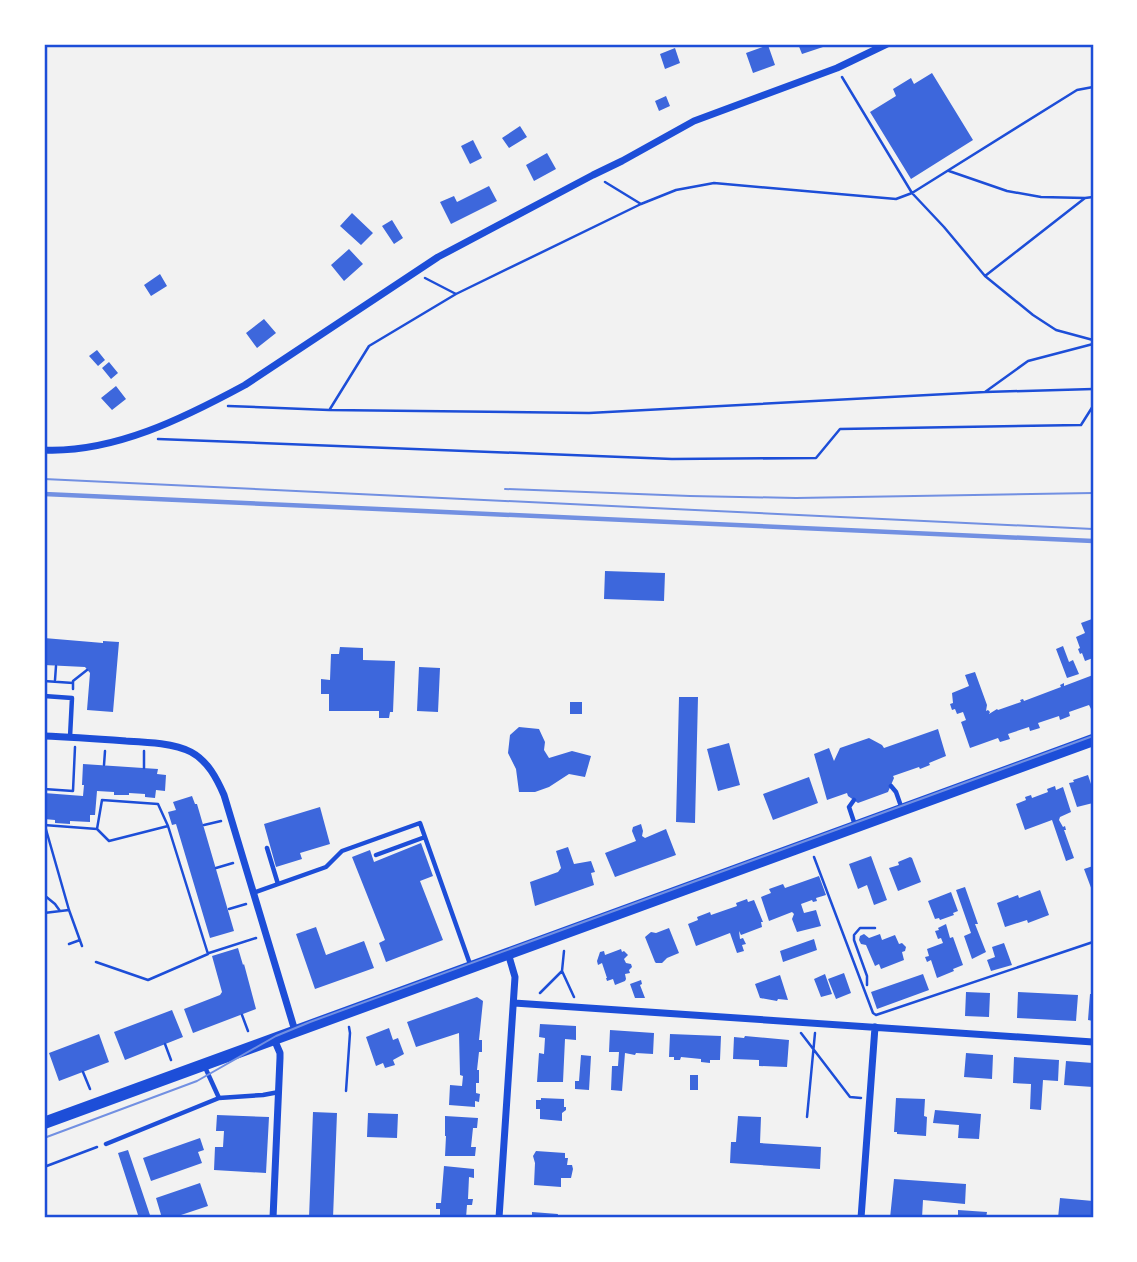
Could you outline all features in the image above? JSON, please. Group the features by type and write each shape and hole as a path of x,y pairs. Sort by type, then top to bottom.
{"main road":[{"path":"44,1123 1093,740"}],"street":[{"path":"44,450 95,448 131,438 211,404 245,385 438,257 694,121 836,68 887,44"},
{"path":"44,736 166,745 191,752 206,764 221,788 295,1031"},
{"path":"499,1218 515,977 508,953"},
{"path":"514,1003 1093,1042"},
{"path":"861,1218 875,1027"},
{"path":"273,1218 280,1053 274,1039"}],"lane":[{"path":"44,695 72,698 72,738"},
{"path":"891,786 902,810"},
{"path":"854,800 849,807 856,826"},
{"path":"255,897 278,884 326,867 342,851 420,823 471,967"},
{"path":"376,855 425,837"},
{"path":"267,848 278,884"},
{"path":"204,1064 219,1098"},
{"path":"106,1144 219,1098 279,1092"}],"path":[{"path":"836,68 912,193 985,276 1056,330 1093,342"},
{"path":"329,410 369,346 456,294 640,204 676,190 714,183 896,199 912,193 1077,90 1093,87"},
{"path":"948,171 1007,191 1041,197 1093,197"},
{"path":"593,175 640,204"},
{"path":"985,276 1085,198"},
{"path":"415,272 456,294"},
{"path":"985,392 1028,361 1093,342"},
{"path":"211,404 329,410 589,413 985,392 1093,389"},
{"path":"159,439 672,459 816,458 841,429 1081,425 1093,405"},
{"path":"55,682 56,666"},
{"path":"72,698 74,681 87,670"},
{"path":"44,681 73,683"},
{"path":"44,789 73,791 72,738"},
{"path":"104,765 106,740"},
{"path":"144,768 145,742"},
{"path":"97,829 102,800 158,804 169,826 208,954"},
{"path":"204,825 231,818"},
{"path":"82,946 68,911 44,825 97,829 109,841 169,826"},
{"path":"809,844 876,1015 1093,942"},
{"path":"216,868 243,861"},
{"path":"44,895 60,911"},
{"path":"229,909 255,897"},
{"path":"44,913 68,911"},
{"path":"867,985 867,976 854,935 860,928 875,928"},
{"path":"96,962 148,979 208,954 266,936"},
{"path":"69,944 80,940"},
{"path":"564,951 562,971 574,997"},
{"path":"538,995 562,971"},
{"path":"242,1015 248,1031"},
{"path":"801,1022 801,1032 850,1097 869,1099"},
{"path":"807,1117 816,1023"},
{"path":"346,1091 349,1027"},
{"path":"164,1044 170,1060"},
{"path":"83,1072 90,1088"},
{"path":"44,1167 106,1144"}],"building":[{"path":"798,44 822,44 823,47 802,54"},
{"path":"768,45 775,65 753,73 746,53"},
{"path":"675,48 680,63 665,69 660,54"},
{"path":"932,73 973,140 911,179 870,112 896,96 893,89 911,78 914,84"},
{"path":"666,96 670,106 659,111 655,101"},
{"path":"520,126 527,137 509,148 502,138"},
{"path":"473,140 482,158 470,164 461,146"},
{"path":"547,153 556,169 534,181 526,165"},
{"path":"489,186 497,201 451,224 440,202 454,196 457,202"},
{"path":"352,213 373,233 361,245 340,226"},
{"path":"392,220 403,238 394,244 382,226"},
{"path":"349,249 363,264 344,281 331,265"},
{"path":"160,274 167,286 151,296 144,285"},
{"path":"264,319 276,333 257,348 246,333"},
{"path":"97,350 105,360 98,366 89,356"},
{"path":"109,362 118,373 111,379 102,368"},
{"path":"116,386 126,399 112,410 101,398"},
{"path":"605,571 665,573 664,601 604,599"},
{"path":"1092,619 1093,658 1085,661 1078,649 1080,648 1076,637 1085,633 1081,623"},
{"path":"44,638 119,642 113,712 87,710 90,673 85,667 44,665"},
{"path":"1063,646 1069,662 1073,660 1079,674 1067,678 1056,649"},
{"path":"340,647 363,648 363,660 395,661 393,712 390,712 389,718 379,718 379,711 329,711 329,694 321,694 321,679 330,680 331,654 339,654"},
{"path":"419,667 440,668 438,712 417,711"},
{"path":"975,672 989,714 1021,702 1020,700 1024,701 1061,687 1064,683 1064,686 1093,675 1093,708 1089,705 1069,712 1070,716 1060,720 1059,716 1038,723 1040,728 1030,731 1029,727 1008,734 1010,739 1000,742 998,738 970,748 961,722 966,720 963,712 957,714 950,704 953,703 952,693 969,686 965,675"},
{"path":"679,697 698,697 695,823 676,822"},
{"path":"570,702 582,702 582,714 570,714"},
{"path":"519,727 539,729 545,742 544,750 549,758 572,751 591,756 585,777 569,774 549,787 535,792 519,792 516,769 508,753 510,735"},
{"path":"938,729 946,756 920,769 919,767 893,776 888,792 858,803 847,793 827,800 814,754 829,748 834,761 840,748 869,738 884,748"},
{"path":"729,743 740,785 718,791 707,749"},
{"path":"83,764 158,769 157,774 166,775 165,791 156,790 155,798 145,797 145,794 114,795 114,792 97,791 95,815 90,815 90,822 70,821 70,824 44,819 44,793 83,796"},
{"path":"1088,775 1093,790 1093,803 1077,807 1069,783"},
{"path":"809,777 818,803 773,820 763,794"},
{"path":"1055,786 1056,790 1063,787 1071,812 1059,820 1063,827 1065,826 1074,858 1066,861 1052,820 1025,830 1016,804 1026,800 1025,797 1031,795 1032,798"},
{"path":"192,796 197,804 234,931 210,938 176,824 172,825 168,812 176,810 173,802"},
{"path":"320,807 330,844 300,853 302,859 276,867 264,824"},
{"path":"641,824 642,836 645,838 666,829 676,855 615,877 605,853 636,841 633,827"},
{"path":"421,843 433,876 420,881 443,940 386,962 379,943 385,940 352,857 370,850 374,862"},
{"path":"568,847 574,864 591,861 595,872 591,873 594,885 535,906 530,882 558,872 561,868 556,851"},
{"path":"871,856 887,900 874,905 867,885 858,889 849,864"},
{"path":"910,857 921,882 898,891 889,868"},
{"path":"1093,866 1093,893 1084,869"},
{"path":"819,876 826,895 816,898 817,901 801,904 804,913 816,910 821,926 797,932 792,912 769,921 761,897 771,893 769,889 783,884 785,888"},
{"path":"965,887 986,952 972,959 964,936 971,933 956,890"},
{"path":"1040,890 1049,915 1028,923 1027,920 1005,927 997,903"},
{"path":"951,892 958,911 940,920 935,919 928,901"},
{"path":"747,899 748,902 754,900 763,922 762,927 741,935 739,931 740,939 743,938 746,944 742,945 744,951 737,953 730,933 696,946 688,924 698,920 697,917 737,906 736,903"},
{"path":"946,924 963,965 937,978 931,960 927,962 925,957 929,956 927,949 943,943 935,931"},
{"path":"316,927 326,955 364,941 374,968 315,989 296,934"},
{"path":"669,928 679,953 662,963 656,963 645,937 651,932"},
{"path":"864,934 869,938 880,934 882,940 895,935 899,944 902,943 906,947 902,952 904,960 881,969 879,964 875,966 866,945 859,940"},
{"path":"814,939 817,950 783,962 780,951"},
{"path":"1004,943 1012,965 991,971 987,960 995,957 992,947"},
{"path":"238,948 256,1009 193,1033 184,1009 222,992 212,956"},
{"path":"621,949 628,955 624,959 626,963 632,967 630,973 625,974 625,981 615,985 613,979 607,981 602,963 598,965 597,961 600,952 604,951 605,955"},
{"path":"844,973 851,993 836,999 828,979"},
{"path":"825,974 832,994 821,997 814,979"},
{"path":"923,974 929,990 877,1009 871,992"},
{"path":"780,975 788,1000 760,998 755,984"},
{"path":"641,980 645,998 635,998 630,984"},
{"path":"966,992 990,993 989,1017 965,1016"},
{"path":"1018,992 1078,995 1076,1021 1017,1018"},
{"path":"1090,994 1093,994 1093,1021 1088,1020"},
{"path":"477,997 483,1001 479,1040 482,1040 482,1052 479,1052 477,1070 479,1083 476,1083 476,1093 480,1094 479,1102 475,1101 475,1107 449,1105 450,1085 462,1086 459,1033 416,1047 407,1022"},
{"path":"172,1010 183,1037 125,1060 114,1032"},
{"path":"540,1024 576,1026 576,1040 565,1039 563,1082 537,1082 539,1053 544,1054 545,1038 539,1037"},
{"path":"389,1028 393,1040 398,1038 404,1054 393,1060 395,1065 385,1068 383,1063 376,1066 366,1037"},
{"path":"610,1030 654,1033 653,1054 625,1053 622,1091 611,1090 612,1066 618,1066 619,1052 609,1052"},
{"path":"99,1034 109,1062 59,1081 49,1053"},
{"path":"670,1034 721,1036 720,1060 710,1060 710,1063 681,1057 680,1060 674,1060 674,1057 669,1057"},
{"path":"734,1037 789,1040 787,1067 759,1066 759,1060 733,1059"},
{"path":"966,1053 993,1055 992,1079 964,1077"},
{"path":"581,1055 591,1056 589,1090 575,1089 575,1081 579,1081"},
{"path":"1014,1057 1059,1060 1058,1081 1043,1080 1041,1110 1030,1109 1031,1084 1013,1083"},
{"path":"1066,1061 1093,1063 1093,1087 1064,1085"},
{"path":"690,1075 698,1075 698,1090 690,1090"},
{"path":"896,1098 925,1099 926,1136 894,1132"},
{"path":"564,1099 566,1110 562,1113 562,1121 540,1119 536,1100"},
{"path":"935,1110 981,1114 979,1139 958,1138 959,1125 933,1123"},
{"path":"313,1112 337,1113 333,1218 309,1218"},
{"path":"368,1113 398,1114 397,1138 367,1137"},
{"path":"217,1115 269,1117 266,1173 214,1170 215,1147 223,1147 224,1131 216,1131"},
{"path":"445,1116 478,1118 477,1128 473,1128 471,1147 476,1147 475,1156 445,1156"},
{"path":"738,1116 761,1117 760,1143 821,1147 820,1169 730,1163 731,1142 736,1142"},
{"path":"200,1138 204,1150 198,1152 202,1163 151,1181 143,1158"},
{"path":"128,1150 151,1218 139,1218 118,1153"},
{"path":"536,1151 565,1153 565,1158 568,1158 567,1165 572,1165 573,1169 571,1178 561,1178 561,1187 534,1185 533,1156"},
{"path":"444,1166 474,1169 474,1178 469,1177 468,1199 473,1199 472,1205 467,1205 466,1218 440,1218 440,1209 436,1209 436,1203 441,1203"},
{"path":"894,1179 966,1184 965,1204 923,1200 922,1218 890,1218"},
{"path":"200,1183 208,1206 172,1218 162,1218 156,1198"},
{"path":"1060,1198 1093,1201 1093,1218 1058,1218"},
{"path":"958,1210 987,1212 986,1218 958,1218"},
{"path":"532,1212 558,1214 557,1218 532,1218"}],"tram line":[{"path":"44,479 1093,529"},
{"path":"505,489 796,498 1093,493"},
{"path":"44,1138 197,1081 276,1036 310,1022 1093,736"}],"railway":[{"path":"44,494 1093,541"}]}
